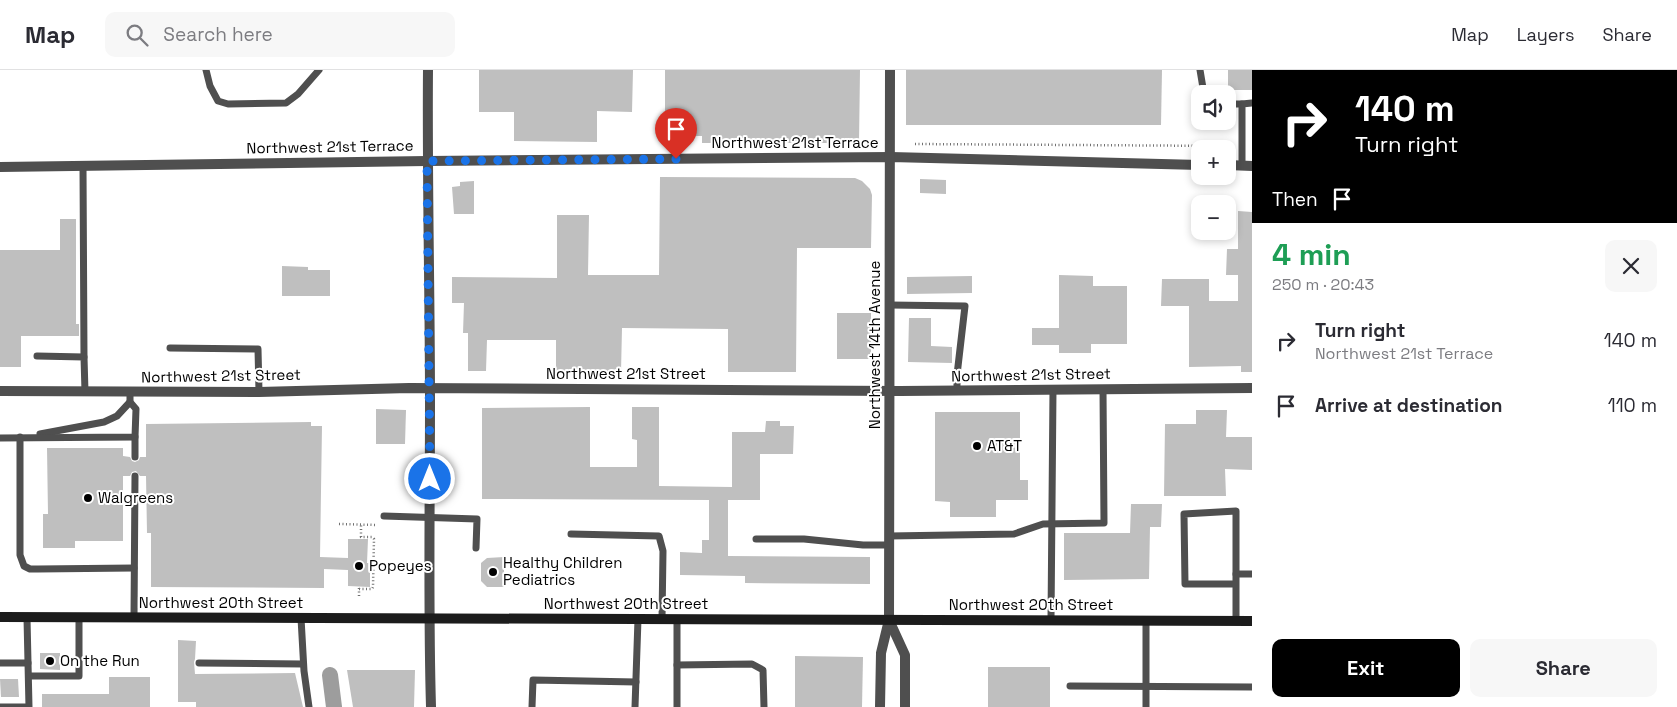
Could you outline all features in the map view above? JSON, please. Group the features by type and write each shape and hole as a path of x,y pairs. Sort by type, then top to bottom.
{"main road":[{"name":"Northwest 20th Street","path":"0,617 1252,621"}],"street":[{"path":"428,70 429,619 431,707"},
{"name":"Northwest 14th Avenue","path":"880,707 881,653 889,620 890,70"},
{"name":"Northwest 21st Terrace","path":"0,167 891,157 1191,165"},
{"name":"Northwest 21st Street","path":"0,391 85,392 130,397 323,389 430,388 890,391 1252,388"},
{"name":"Northwest 14th Avenue","path":"889,620 905,655 905,707"}],"lane":[{"path":"206,70 218,102 228,104 286,103 298,94 319,70"},
{"path":"1200,70 1202,85"},
{"path":"1236,104 1252,103"},
{"path":"1242,104 1242,146 1247,166"},
{"path":"83,166 85,392"},
{"path":"890,305 965,306 957,391"},
{"path":"170,348 258,349 259,392"},
{"path":"37,356 84,357"},
{"path":"756,538 804,539 862,545 888,540 1014,534 1043,524 1104,523 1103,389"},
{"path":"1051,620 1053,390"},
{"path":"20,437 104,422 117,416 130,397 136,409 135,457"},
{"path":"20,437 20,555 24,566 30,569 134,568"},
{"path":"0,438 135,438"},
{"path":"134,618 135,476"},
{"path":"1236,584 1185,584 1184,514 1236,511 1236,574 1236,584 1236,621"},
{"path":"384,516 477,519 476,548"},
{"path":"571,534 658,536 663,552 662,619"},
{"path":"1236,574 1252,574"},
{"path":"0,707 29,707 28,618"},
{"path":"29,676 79,676 79,618"},
{"path":"301,618 303,664 309,707"},
{"path":"635,707 638,619"},
{"path":"677,619 677,707"},
{"path":"1146,621 1146,707"},
{"path":"0,663 28,663"},
{"path":"199,663 303,664"},
{"path":"677,665 752,664 763,670 764,707"},
{"path":"532,707 533,680 636,682"},
{"path":"1070,686 1252,687"}],"path":[{"path":"914,144 1242,146"},
{"path":"339,524 384,524"},
{"path":"359,596 359,588 372,589 373,587 374,539 372,537 361,537 361,524"}],"building":[{"path":"479,70 633,70 632,112 597,111 597,142 514,141 514,112 479,112"},
{"path":"665,70 860,70 859,143 702,143 702,136 665,136"},
{"path":"906,70 1162,70 1161,125 906,125"},
{"path":"1228,70 1252,70 1252,90 1236,90 1236,85 1228,85"},
{"path":"660,177 855,178 862,181 870,189 872,195 871,248 797,248 796,372 728,372 728,329 622,328 621,372 556,371 556,340 487,340 486,371 468,371 468,333 463,333 464,303 452,303 452,277 557,278 557,215 589,215 588,275 659,275"},
{"path":"920,179 946,180 946,194 920,193"},
{"path":"474,181 474,214 454,214 452,187 460,186 460,182"},
{"path":"1238,211 1252,212 1252,372 1241,372 1241,366 1189,367 1189,306 1161,306 1162,279 1209,279 1209,301 1238,301 1238,275 1226,275 1227,249 1238,249"},
{"path":"60,219 76,219 76,324 79,324 79,336 21,336 21,367 0,367 0,250 60,250"},
{"path":"282,266 308,267 308,270 330,270 330,296 282,296"},
{"path":"1059,275 1093,276 1093,286 1127,286 1127,344 1091,344 1091,353 1059,353 1059,345 1032,345 1032,328 1059,328"},
{"path":"972,276 972,293 907,294 907,277"},
{"path":"837,313 871,313 871,359 837,359"},
{"path":"909,318 931,318 931,346 952,347 952,363 908,362"},
{"path":"590,407 590,467 637,467 637,440 632,439 632,407 659,407 659,486 732,487 732,432 765,432 766,421 780,421 780,426 794,426 793,454 760,454 760,500 728,500 728,556 870,557 870,584 745,583 745,576 680,575 680,552 702,553 702,540 709,540 709,500 482,499 482,408"},
{"path":"376,409 406,410 405,444 376,444"},
{"path":"1196,410 1227,410 1226,437 1252,437 1252,470 1225,469 1226,496 1164,496 1165,424 1196,424"},
{"name":"AT&T","path":"935,412 1020,412 1020,480 1028,480 1028,500 996,500 996,517 950,517 950,502 935,501"},
{"path":"311,422 311,426 322,426 320,557 348,558 348,539 368,539 367,563 370,563 370,587 348,586 348,570 324,569 324,588 151,587 151,533 147,533 146,476 140,476 136,471 132,472 130,476 123,476 123,541 75,541 75,548 43,548 43,514 48,514 47,448 123,448 123,456 130,457 135,462 140,457 146,457 146,424"},
{"path":"1131,504 1162,504 1161,527 1150,527 1149,579 1064,580 1064,533 1130,533"},
{"name":"Healthy Children Pediatrics","path":"504,557 504,587 487,587 481,581 481,563 487,558"},
{"path":"178,640 196,641 195,674 295,673 303,707 196,707 196,702 178,702"},
{"name":"On the Run","path":"40,653 60,653 60,670 40,669"},
{"path":"795,656 863,657 862,707 795,707"},
{"path":"988,667 1050,667 1050,707 988,707"},
{"path":"347,670 415,670 414,707 353,707"},
{"path":"109,677 150,677 150,707 42,707 42,694 109,694"},
{"name":"On the Run","path":"0,679 18,679 19,697 1,697"}],"waterway":[{"path":"330,675 334,707"}],"place":[{"name":"AT&T","path":"977,446"},
{"name":"Walgreens","path":"88,498"},
{"name":"Popeyes","path":"359,566"},
{"name":"Healthy Children Pediatrics","path":"493,572"},
{"name":"On the Run","path":"50,661"}],"route":[{"path":"430,479 427,161 676,159"}]}
